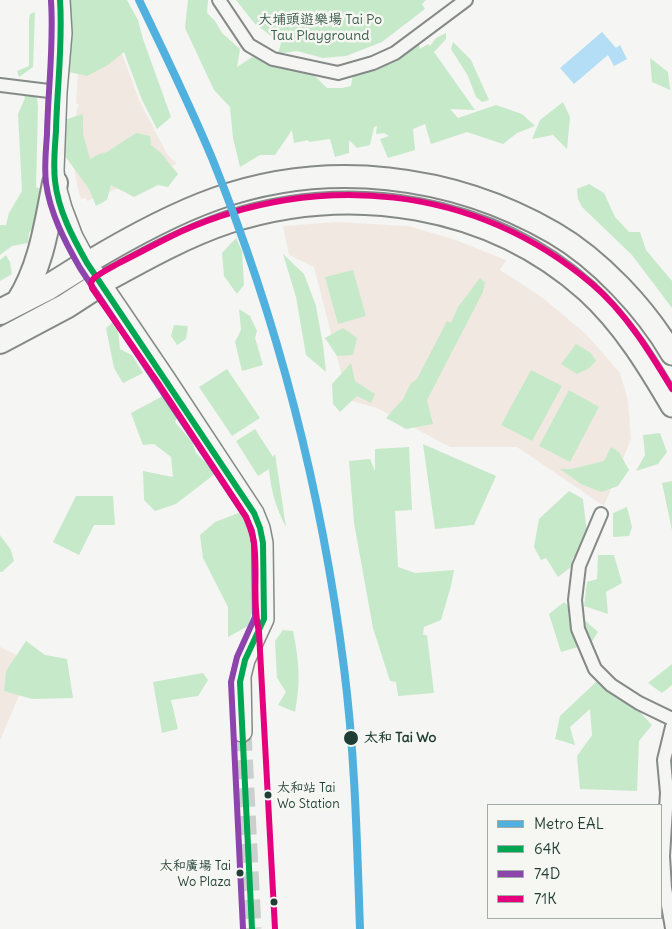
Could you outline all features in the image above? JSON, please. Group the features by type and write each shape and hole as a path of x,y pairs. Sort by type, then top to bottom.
{"highway":[{"path":"9,307 28,287 46,230 55,183"},
{"path":"9,307 47,288 87,263"},
{"path":"0,342 66,306 100,284"}],"main road":[{"path":"87,263 120,243 174,216 215,198 257,187 300,179 334,176 365,176 428,184 487,201 519,214 556,234 578,249 627,294 645,315 672,354"},
{"path":"100,284 190,237 230,222 268,212 340,202 412,207 479,225 511,239 538,254 562,271 587,291 617,323 641,354 672,406"}],"street":[{"path":"60,0 62,33 55,130 55,183 62,208 73,237 87,263 249,506 260,528 263,543 264,619 245,660 241,676 242,732"},
{"path":"219,0 249,45 273,60 338,73 373,63 395,53 466,0"},
{"path":"0,85 57,92"},
{"path":"601,514 579,566 575,600 578,629 595,669 611,685 639,703 672,719"},
{"path":"672,727 664,760 670,797 663,856 665,888 672,928"}],"shaded area":[{"path":"122,54 139,100 167,154 177,164 87,201 86,198 81,199 74,167 75,124 79,105 76,103 78,73"},
{"path":"337,222 408,226 453,239 506,260 500,270 543,298 586,334 620,373 628,400 631,439 604,506 517,447 450,447 377,408 348,400 314,267 289,255 283,226"},
{"path":"0,647 33,663 0,740"}],"green space":[{"path":"67,0 127,0 138,20 171,117 157,129 142,100 124,52 108,65 87,76 69,72 52,59"},
{"path":"188,0 208,0 207,13 215,21 222,33 240,49 237,67 252,57 313,74 327,88 351,86 353,74 417,38 420,49 428,44 430,46 436,38 446,33 446,39 434,52 475,110 450,109 458,118 496,105 522,114 535,126 517,133 503,144 467,132 431,144 425,124 413,129 415,150 388,158 380,139 389,136 384,133 376,134 377,126 374,127 370,145 357,148 349,140 349,153 335,157 330,139 294,143 292,130 275,155 260,155 240,167 233,138 230,107 214,90 185,28"},
{"name":"大埔頭遊樂場 Tai Po Tau Playground","path":"236,0 426,0 422,4 425,9 382,42 346,56 323,58 297,51 278,54 281,43 255,24"},
{"path":"35,12 33,67 19,77 17,71 29,66 29,20 30,14"},
{"path":"453,42 471,60 489,100 482,102 476,97 468,76 451,49"},
{"path":"650,58 668,72 670,90 652,82"},
{"path":"21,89 36,92 38,107 36,187 43,190 44,213 29,233 28,243 12,246 0,255 0,225 6,225 9,213 22,191 18,114 25,98"},
{"path":"563,102 570,117 567,149 553,135 532,139 540,120"},
{"path":"83,114 83,134 90,159 107,152 136,133 150,136 151,145 161,153 178,174 168,187 158,185 134,197 111,185 107,200 96,206 89,189 62,152 64,120"},
{"path":"589,184 604,193 615,217 629,232 640,232 646,250 672,281 672,308 632,255 582,207 578,199 577,189"},
{"path":"236,238 242,251 244,285 237,294 224,276 222,253"},
{"path":"283,254 304,274 316,306 326,372 306,355 296,297"},
{"path":"6,255 10,262 12,274 0,281 0,260"},
{"path":"353,270 366,316 338,324 325,277"},
{"path":"480,278 485,283 483,292 427,400 433,424 406,429 386,418 403,399 411,383 417,379 447,321 451,323 458,307"},
{"path":"239,309 250,316 257,331 255,338 263,365 242,371 235,342 241,330"},
{"path":"114,321 118,330 120,349 132,355 143,373 123,383 114,368 106,328"},
{"path":"174,325 188,326 186,339 177,345 171,336"},
{"path":"343,328 357,338 353,355 337,356 325,338"},
{"path":"576,344 591,353 596,361 588,369 577,374 561,364"},
{"path":"351,363 355,381 375,394 371,403 357,396 340,412 333,404 332,384"},
{"path":"227,369 260,418 232,436 199,387"},
{"path":"531,370 562,386 532,441 501,425"},
{"path":"174,390 184,403 175,422 192,442 196,453 216,473 176,504 155,511 144,500 143,471 173,477 171,457 154,444 143,445 131,413"},
{"path":"569,390 599,407 570,462 539,446"},
{"path":"255,429 273,457 275,454 286,527 274,499 269,469 258,476 236,441"},
{"path":"660,433 667,452 658,464 636,471 645,455 643,435"},
{"path":"423,444 496,476 474,525 435,529"},
{"path":"409,447 412,510 395,511 398,567 415,573 454,570 441,620 424,627 423,635 427,635 434,693 398,696 396,682 390,681 373,628 354,523 349,461 370,459 375,471 375,449"},
{"path":"611,447 619,452 629,470 618,486 601,492 581,484 560,469 571,469 604,461"},
{"path":"672,481 672,530 662,483"},
{"path":"569,491 583,499 590,559 573,557 571,567 558,577 546,558 541,560 534,547 539,519"},
{"path":"76,496 113,496 115,525 94,525 79,555 53,542"},
{"path":"627,507 632,527 629,536 613,537 613,513"},
{"path":"241,512 260,543 259,589 248,626 228,637 228,607 203,558 200,535 215,522"},
{"path":"0,535 11,550 14,561 2,572 0,572"},
{"path":"598,555 614,555 622,583 606,592 608,614 584,606 587,582 597,579"},
{"path":"564,602 598,632 591,643 561,652 549,614"},
{"path":"283,630 293,631 297,652 299,681 295,712 278,705 286,692 277,678 275,641"},
{"path":"26,641 45,655 67,659 73,698 32,699 4,691 6,671"},
{"path":"672,664 672,685 662,693 648,683"},
{"path":"203,673 208,680 198,696 171,700 178,729 162,733 153,682"},
{"path":"597,681 635,707 652,725 639,741 637,791 580,789 577,756 592,735 590,709 570,727 575,745 555,739 560,716"}],"water":[{"path":"602,32 616,48 620,45 627,59 614,66 608,55 574,84 560,68"}],"tunnel":[{"path":"242,732 252,929"}],"metro line":[{"name":"EAL","path":"139,0 195,118 236,220 277,345 310,473 335,603 348,700 355,798 360,929"}],"transit line":[{"name":"64K","path":"60,0 60,49 54,156 55,181 59,203 87,263 254,513 260,528 263,543 264,619 245,660 240,682 252,929"},
{"name":"74D","path":"51,1 51,51 45,171 48,194 55,216 80,268 246,517 252,531 254,544 255,617 237,657 231,682 243,929"},
{"name":"71K","path":"275,929 259,632 256,610 255,554 252,533 246,517 158,383 92,288 91,283 93,279 119,263 180,232 233,212 286,200 340,195 394,198 447,208 498,225 546,251 592,284 626,320 646,347 672,389"}],"place":[{"name":"太和 Tai Wo","path":"351,738"},
{"name":"太和站 Tai Wo Station","path":"268,795"},
{"name":"太和廣場 Tai Wo Plaza","path":"240,873"}]}
